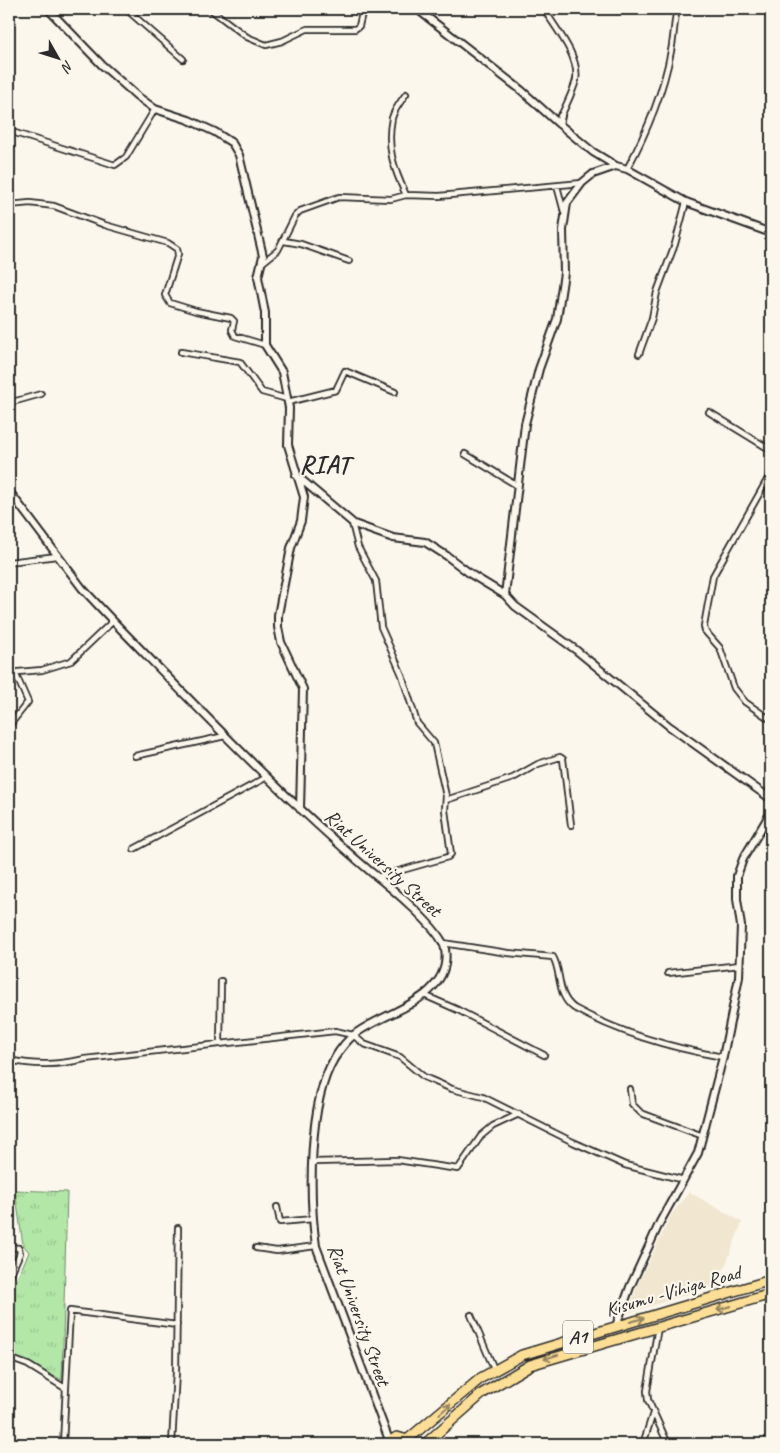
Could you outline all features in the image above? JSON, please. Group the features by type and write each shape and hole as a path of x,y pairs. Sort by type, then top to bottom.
{"highway":[{"name":"Kisumu -Vihiga Road","path":"409,1442 494,1369 522,1355 771,1280"},
{"name":"Kisumu -Vihiga Road","path":"425,1444 483,1393 530,1365 771,1294"},
{"name":"A1","path":"386,1442 396,1437 409,1442"}],"street":[{"path":"48,9 102,65 155,109 189,120 232,143 239,155 263,256 259,284 265,313 265,345 281,367 288,401 288,445 295,475 304,501 301,521 292,548 278,615 281,642 303,688 304,696 300,733 300,810"},
{"path":"126,9 183,59"},
{"path":"210,9 247,37 266,45 282,41 307,29 356,29 359,26 363,9"},
{"path":"417,9 514,84 593,152 686,202 771,232"},
{"path":"544,9 569,52 575,69 575,83 559,124"},
{"path":"627,169 645,135 663,83 677,9"},
{"path":"406,94 392,116 391,163 406,195"},
{"path":"9,131 115,165 126,157 155,109"},
{"path":"564,212 567,203 582,183 593,174 616,166"},
{"path":"262,263 278,250 295,216 308,206 339,197 391,199 406,195 439,196 582,183"},
{"path":"505,595 529,405 558,319 564,273 564,212 557,186"},
{"path":"639,354 652,318 657,292 675,244 686,202"},
{"path":"9,205 30,203 54,206 105,225 168,243 178,249 164,295 170,303 196,311 231,318 234,321 232,330 235,336 265,345"},
{"path":"284,241 301,244 349,262"},
{"path":"181,352 240,362 262,392 288,401 336,390 345,371 395,392"},
{"path":"9,403 41,394"},
{"path":"709,412 771,450"},
{"path":"465,454 518,486"},
{"path":"771,473 713,576 704,626 705,631 720,648 734,688 745,702 771,720"},
{"path":"295,475 352,523 393,538 424,542 505,595 515,606 599,667 669,726 771,799"},
{"name":"Riat University Street","path":"9,491 57,556 113,621 300,810 428,923 443,943 445,960 442,972 424,995 353,1035 334,1061 322,1088 315,1125 312,1219 316,1246 386,1442"},
{"path":"352,523 358,547 376,581 381,627 402,675 417,723 434,743 446,800 450,856 378,877"},
{"path":"9,562 57,556"},
{"path":"9,726 28,702 16,675 18,672 42,670 71,661 113,621"},
{"path":"136,756 225,736"},
{"path":"446,800 513,778 538,764 560,757 563,759 571,825"},
{"path":"134,849 267,777"},
{"path":"616,1326 627,1294 660,1222 698,1153 723,1057 740,965 741,926 737,899 737,876 744,858 771,812"},
{"path":"443,943 508,953 553,957 561,987 568,1002 574,1008 623,1030 691,1050 723,1057"},
{"path":"668,973 740,965"},
{"path":"220,1043 221,981"},
{"path":"424,995 458,1010 544,1055"},
{"path":"9,1060 34,1066 326,1031 353,1035 364,1044 402,1059 424,1077 452,1089 483,1097 573,1142 625,1165 684,1180"},
{"path":"630,1089 632,1104 641,1113 703,1136"},
{"path":"314,1162 397,1160 458,1169 487,1130 519,1114"},
{"path":"277,1207 280,1222 312,1219"},
{"path":"172,1444 177,1324 178,1228"},
{"path":"256,1248 277,1251 316,1246"},
{"path":"9,1247 19,1248 20,1253 9,1278"},
{"path":"63,1444 70,1311 177,1324"},
{"path":"470,1316 494,1369"},
{"path":"658,1327 646,1391 653,1413 668,1444"},
{"path":"9,1358 28,1365 65,1388"},
{"path":"643,1444 653,1413"}],"shaded area":[{"path":"689,1192 742,1222 718,1285 628,1313 638,1284 672,1214"}],"green space":[{"path":"15,1190 67,1192 62,1380 9,1354 9,1297 29,1252 23,1245"}],"district":[{"name":"RIAT","path":"325,465"}]}
